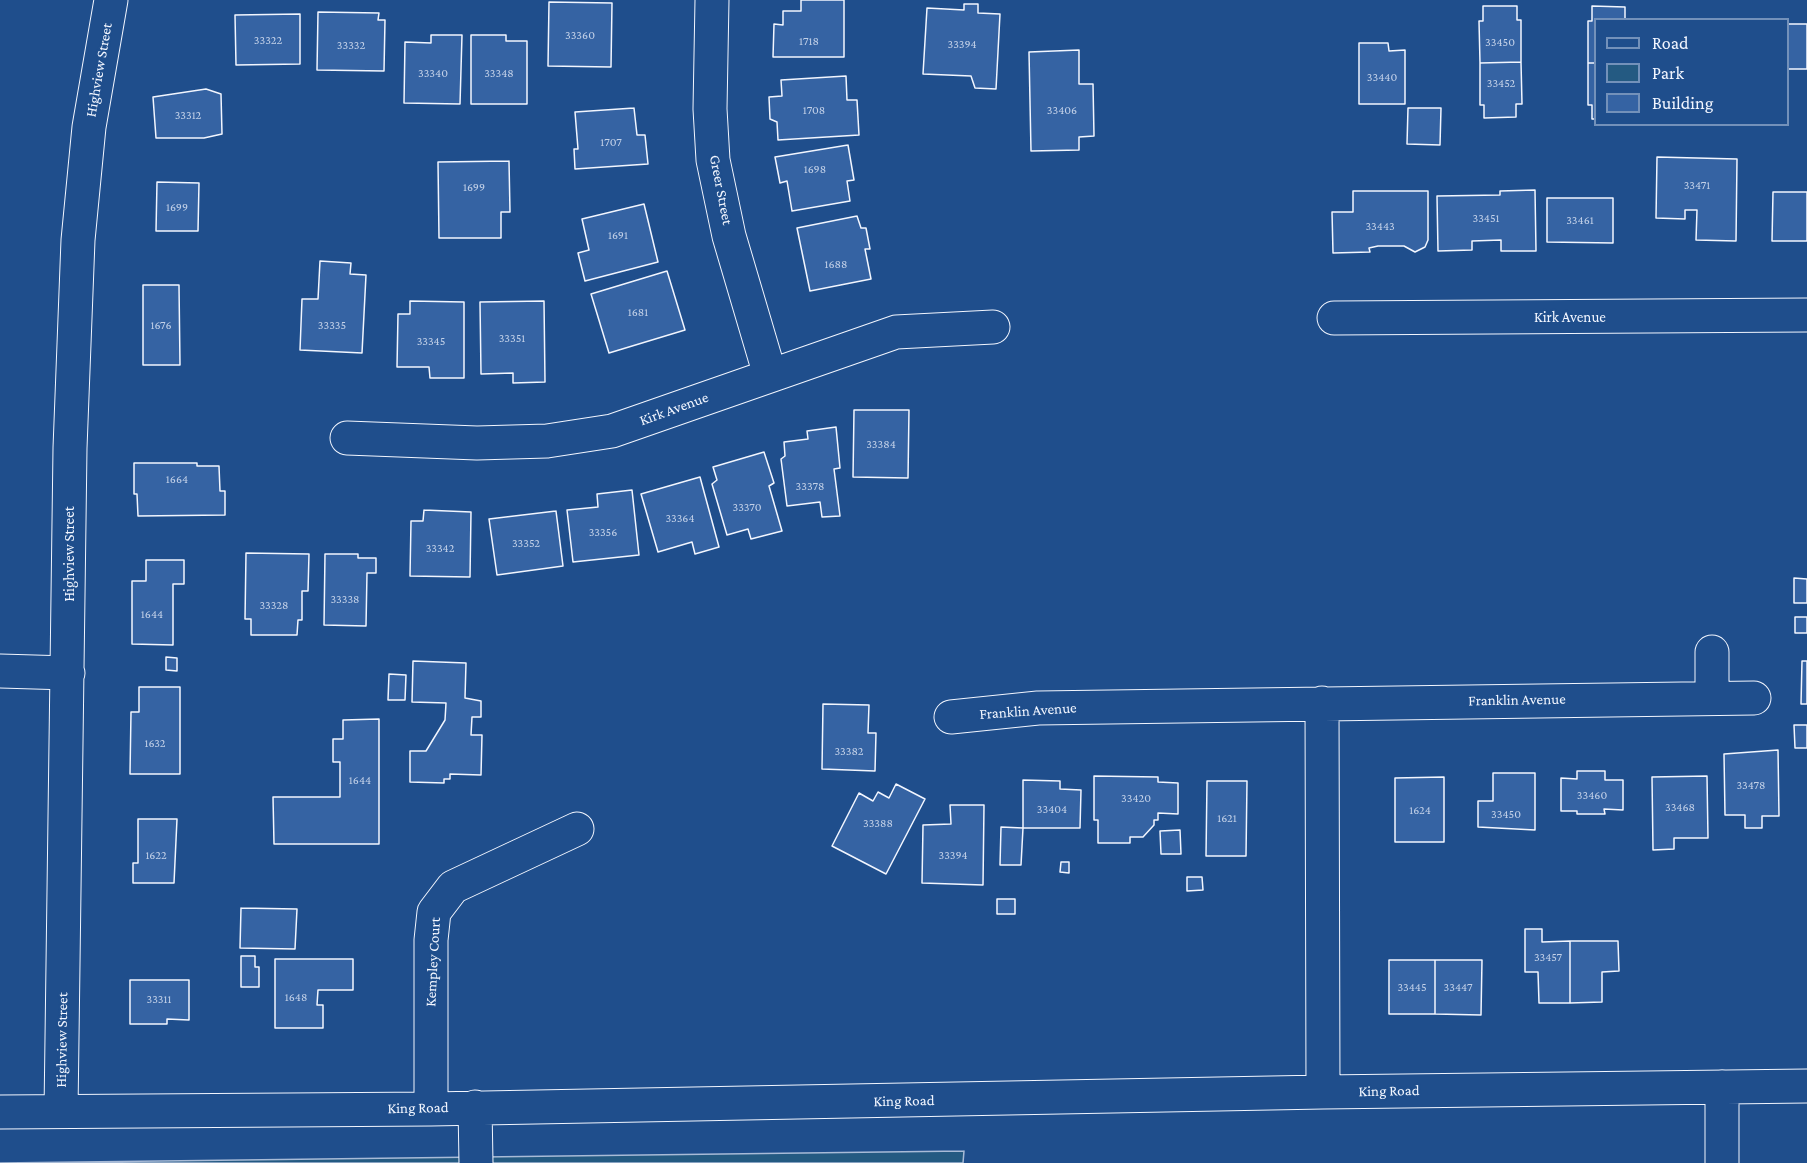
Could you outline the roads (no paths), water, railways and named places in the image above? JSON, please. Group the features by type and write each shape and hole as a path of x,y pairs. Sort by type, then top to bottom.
{"street":[{"name":"Highview Street","path":"62,1111 70,448 81,195 95,85 111,0"},
{"name":"Greer Street","path":"712,0 710,109 713,160 729,236 770,375"},
{"name":"Kirk Avenue","path":"1334,318 1807,315"},
{"name":"Kirk Avenue","path":"347,438 477,443 547,441 612,431 896,332 993,327"},
{"path":"1712,652 1712,698"},
{"path":"0,671 68,673"},
{"name":"Franklin Avenue","path":"951,717 1038,708 1754,698"},
{"path":"1322,703 1323,1092"},
{"name":"Kempley Court","path":"431,1108 431,940 434,912 453,887 577,829"},
{"name":"King Road","path":"0,1112 431,1108 1807,1086"},
{"path":"1722,1088 1722,1163"},
{"path":"475,1107 476,1163"}]}
